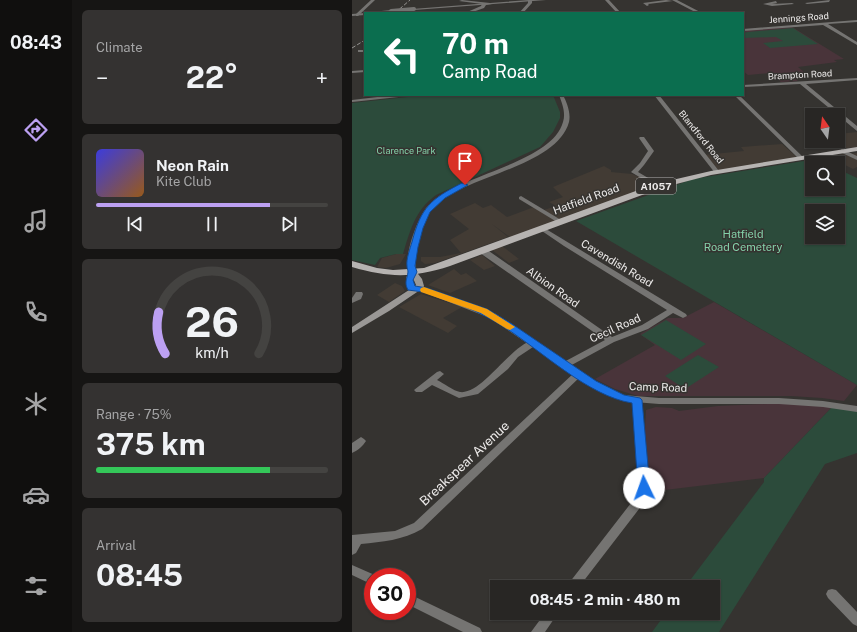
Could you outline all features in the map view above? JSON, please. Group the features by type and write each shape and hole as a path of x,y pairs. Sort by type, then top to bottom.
{"main road":[{"name":"Hatfield Road","path":"352,264 388,273 425,271 658,186 717,172 857,149"},
{"path":"352,331 415,290 411,288 409,280 412,272"}],"street":[{"path":"352,15 362,13 373,0"},
{"path":"382,12 544,0"},
{"path":"607,0 618,12"},
{"path":"813,0 818,2"},
{"path":"451,7 461,1 490,4"},
{"path":"522,12 530,1"},
{"path":"647,5 645,4 672,1 698,12"},
{"path":"782,5 774,1 765,4 772,6 782,5 792,4"},
{"path":"807,3 829,1"},
{"path":"470,12 483,7 484,4"},
{"name":"Jennings Road","path":"744,30 857,21"},
{"path":"824,24 857,44"},
{"path":"359,51 364,51"},
{"path":"352,72 364,71"},
{"name":"Brampton Road","path":"744,86 857,79"},
{"path":"802,83 857,128"},
{"path":"352,101 399,96"},
{"path":"412,272 411,266 414,247 419,228 427,211 437,200 447,194 527,158 550,143 562,131 566,122 566,107 561,96"},
{"name":"Blandford Road","path":"657,96 717,172"},
{"path":"737,96 801,158"},
{"path":"642,138 651,152 634,172 658,186"},
{"path":"842,151 857,158"},
{"path":"521,198 559,221"},
{"name":"Cavendish Road","path":"541,228 566,245 683,316"},
{"name":"Albion Road","path":"483,250 611,340"},
{"name":"Camp Road","path":"415,290 424,290 484,311 578,374 622,398 637,400 779,401 823,404 857,409"},
{"path":"352,302 358,297 359,294"},
{"name":"Cecil Road","path":"565,365 611,340 645,327 672,310"},
{"path":"431,381 459,395 475,392 505,367 515,355 533,343"},
{"path":"419,390 440,374"},
{"name":"Breakspear Avenue","path":"354,543 398,534 418,526 578,374"},
{"path":"577,580 635,506 644,488 637,400"},
{"path":"352,449 361,441"},
{"path":"352,570 364,576"},
{"path":"832,594 857,620"},
{"path":"416,602 476,632"},
{"path":"537,632 546,620"}],"shaded area":[{"path":"792,27 844,59 834,60 837,62 798,67 804,72 787,73 798,81 781,82 770,73 748,75 744,72 744,30"},
{"path":"857,132 857,147 835,149 834,148 845,148 845,133"},
{"path":"782,144 798,158 716,171 703,155 744,151 741,147"},
{"path":"857,153 857,167 853,169 845,165 845,156 827,156"},
{"path":"604,166 611,170 611,172 632,174 644,179 650,185 630,194 511,238 492,224 508,237 435,263 425,264 421,261 421,257 440,257 461,253 450,240 469,229 450,214 475,203 483,208 491,205 507,217 534,207 541,211 556,206 549,202 563,197 553,187"},
{"path":"502,246 519,259 509,263 492,250"},
{"path":"396,254 406,254 400,264 386,268 377,267 382,258"},
{"path":"482,255 495,266 484,270 470,260"},
{"path":"454,269 461,275 466,273 477,281 450,293 428,285"},
{"path":"395,283 402,286 405,291 389,302 377,295"},
{"path":"421,294 462,307 443,318 457,326 448,333 399,307"},
{"path":"714,302 857,385 844,401 791,396 638,396 615,389 595,379 655,345 640,334 668,318 683,318"},
{"path":"791,403 833,406 764,478 640,493 642,489 646,410 656,407 672,408 679,411 718,406"}],"green space":[{"path":"793,28 818,44 770,48 763,43 783,41 776,37 744,38 744,33"},
{"name":"Clarence Park","path":"417,96 553,96 560,112 560,118 553,132 540,147 436,195 418,214 408,237 403,254 380,258 375,265 352,260 352,103"},
{"name":"Hatfield Road Cemetery","path":"805,161 805,196 845,196 845,172 857,178 857,385 576,221 693,179"},
{"path":"666,320 706,344 681,360 641,335"},
{"path":"698,355 719,367 685,389 665,376"},
{"path":"833,406 857,410 857,453 825,464 719,632 652,632 661,620 720,620 720,580 690,580 764,482 764,478"}],"railway":[{"path":"396,12 410,0"},
{"path":"352,48 364,41"}],"slow traffic":[{"path":"424,290 484,311 510,327"}],"route":[{"path":"465,185 442,196 427,211 419,228 414,247 411,266 412,272 409,280 411,288 415,290 424,290 484,311 592,384 622,398 637,400 644,488"}]}
